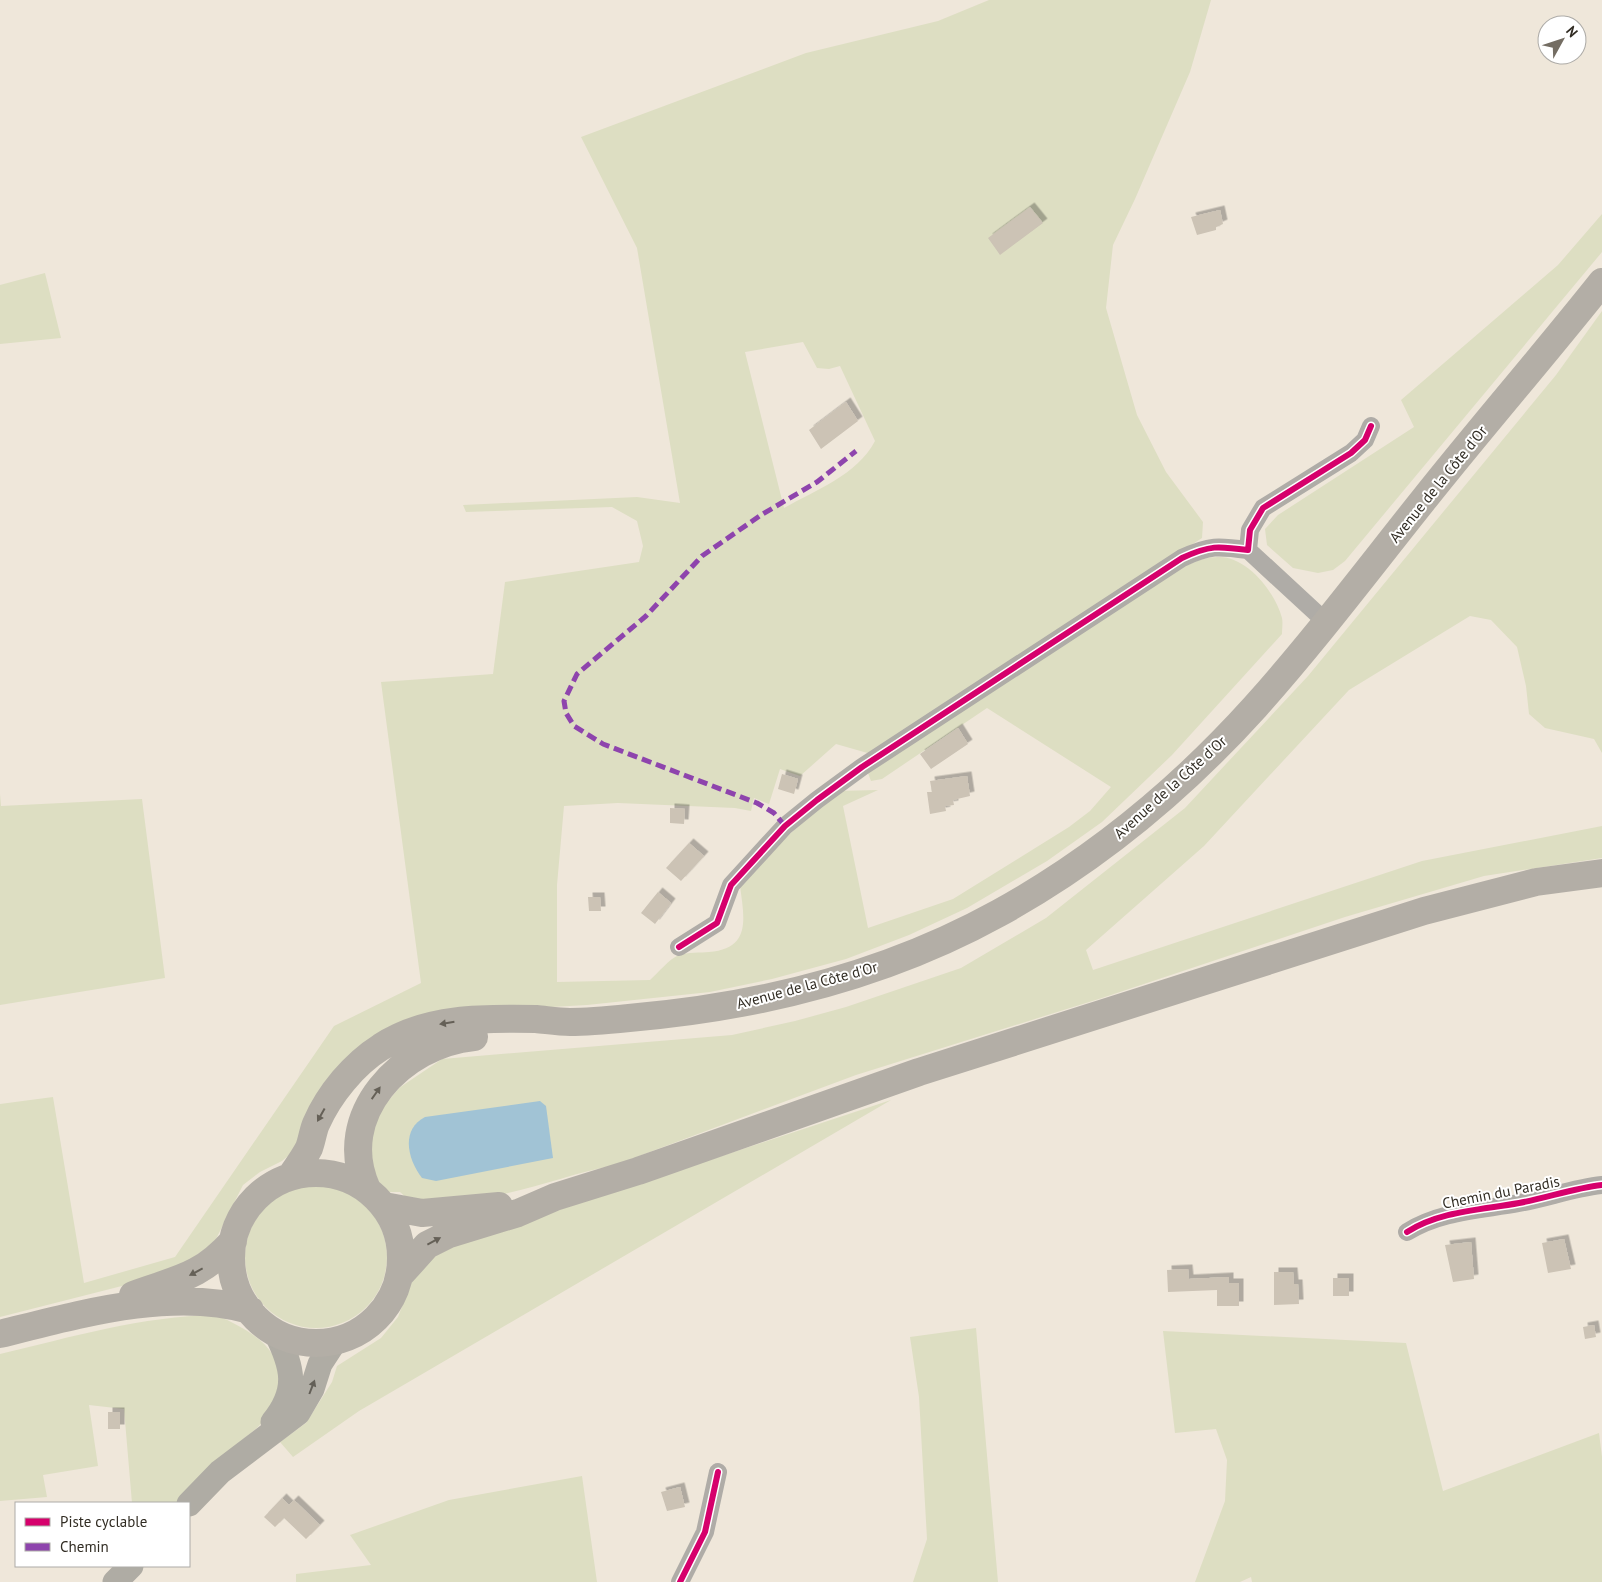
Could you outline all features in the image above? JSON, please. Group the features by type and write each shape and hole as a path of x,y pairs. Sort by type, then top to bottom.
{"main road":[{"name":"Avenue de la Côte d'Or","path":"291,1176 310,1146 316,1124 330,1100 350,1073 366,1057 392,1040 417,1029 452,1022 540,1019 566,1022 682,1013 782,996 884,965 940,942 996,915 1050,884 1093,854 1167,794 1254,708 1602,282"},
{"path":"555,1197 485,1208 422,1213 376,1198 347,1178 325,1172 291,1176 274,1184 253,1201 238,1224 233,1241 232,1270 241,1298 250,1310 276,1332 299,1341 323,1343 335,1341 348,1337 372,1322 390,1301 400,1275 416,1255 437,1239 518,1213 555,1197 638,1171 919,1072 1396,919 1536,882 1602,873"},
{"name":"Avenue de la Côte d'Or","path":"376,1198 359,1161 360,1127 374,1095 402,1066 442,1043 541,1030 566,1022"},
{"path":"376,1198 400,1239 400,1275"},
{"path":"111,1307 134,1294 194,1274 208,1266 233,1241"},
{"path":"0,1334 111,1307 200,1301 220,1302 250,1310"},
{"path":"254,1445 282,1411 289,1394 291,1371 276,1332"},
{"path":"190,1503 220,1472 298,1413 312,1389 320,1364 335,1341"},
{"path":"114,1582 130,1567"}],"street":[{"path":"1248,550 1250,530 1263,508 1351,453 1365,440 1371,426"},
{"path":"679,947 717,923 731,885 785,826 817,800 862,767 1182,558 1204,548 1227,547 1248,550 1326,622"},
{"name":"Chemin du Paradis","path":"1407,1232 1421,1223 1451,1215 1520,1203 1602,1185"},
{"path":"680,1582 705,1532 718,1472"}],"green space":[{"path":"989,0 1211,0 1190,72 1113,245 1106,308 1137,415 1166,472 1203,522 1202,538 871,754 836,744 800,776 780,769 769,804 754,798 751,811 735,808 618,803 564,806 557,885 557,982 650,980 679,955 723,950 733,945 739,938 742,930 743,909 740,886 777,846 836,791 878,790 843,806 868,928 953,899 1069,827 1090,811 1111,787 987,708 882,779 871,781 868,773 1161,580 1188,565 1203,559 1218,557 1229,558 1249,569 1258,577 1273,597 1282,618 1282,634 1172,755 1102,822 1047,861 967,908 909,935 846,959 772,979 710,992 587,1005 428,1014 394,1024 365,1044 293,1152 243,1185 214,1243 169,1274 0,1317 0,1104 53,1097 84,1283 175,1257 334,1026 421,983 381,682 493,674 505,582 639,562 643,546 637,521 612,507 466,512 463,505 637,497 680,503 637,248 581,137 806,53 938,21","holes":["803,342 817,368 829,369 840,366 875,441 858,463 835,481 784,508 745,352"]},
{"path":"1602,214 1602,252 1345,561 1333,570 1318,573 1293,568 1267,545 1265,529 1278,515 1414,427 1401,400 1558,265"},
{"path":"45,273 61,338 0,344 0,285"},
{"path":"1602,311 1602,753 1594,739 1545,728 1529,714 1526,686 1517,647 1491,620 1470,616 1349,690 1204,846 1086,950 1093,970 1422,861 1602,826 1602,858 1484,876 1345,917 1102,998 856,1075 615,1165 496,1196 458,1200 409,1200 400,1192 383,1192 372,1165 370,1132 380,1111 399,1088 442,1059 732,1035 795,1021 846,1007 961,968 1046,918 1185,808 1308,676 1556,375"},
{"path":"0,794 1,806 142,799 165,978 0,1005"},
{"path":"891,1100 359,1411 293,1457 280,1442 306,1423 332,1382 337,1366 381,1338 398,1317 412,1281 428,1262 447,1247"},
{"path":"316,1186 343,1192 355,1198 366,1207 375,1218 381,1230 387,1257 381,1284 375,1296 366,1307 355,1316 343,1322 316,1328 289,1322 277,1316 266,1307 257,1296 251,1284 245,1257 251,1230 257,1218 266,1207 277,1198 289,1192"},
{"path":"216,1315 250,1333 263,1343 273,1355 278,1368 279,1383 274,1401 260,1425 178,1502 132,1502 124,1409 89,1405 98,1466 43,1475 47,1497 0,1501 0,1354 107,1328 188,1316"},
{"path":"976,1328 998,1582 913,1582 927,1539 919,1397 910,1337"},
{"path":"1163,1331 1406,1343 1443,1491 1599,1433 1602,1457 1602,1582 1252,1582 1251,1577 1240,1582 1195,1582 1225,1501 1227,1460 1216,1429 1175,1433"},
{"path":"582,1476 597,1582 296,1582 296,1574 371,1565 350,1535 449,1500"}],"water":[{"path":"540,1101 546,1106 553,1158 436,1181 422,1178 417,1171 410,1154 409,1137 412,1129 425,1117"}],"building":[{"path":"1030,207 1043,223 1000,255 988,238"},
{"path":"1220,210 1223,224 1216,227 1216,230 1197,235 1191,217"},
{"path":"846,402 858,421 821,449 809,430"},
{"path":"958,728 968,744 931,769 920,754"},
{"path":"782,774 798,779 794,794 778,789"},
{"path":"967,776 970,796 953,800 954,805 945,806 946,811 930,814 927,792 932,792 930,781"},
{"path":"670,808 685,809 684,824 670,823"},
{"path":"689,843 704,856 681,881 666,868"},
{"path":"658,892 671,903 655,924 641,913"},
{"path":"588,897 600,897 601,911 589,911"},
{"path":"1564,1239 1571,1269 1548,1273 1542,1243"},
{"path":"1471,1242 1474,1279 1453,1282 1445,1245"},
{"path":"1188,1269 1189,1279 1229,1277 1229,1283 1239,1283 1239,1306 1217,1306 1217,1290 1168,1292 1167,1270"},
{"path":"1274,1272 1293,1272 1294,1284 1298,1284 1299,1304 1274,1305"},
{"path":"1333,1278 1349,1278 1349,1296 1333,1296"},
{"path":"1594,1325 1596,1337 1585,1339 1583,1327"},
{"path":"108,1412 120,1412 120,1429 108,1429"},
{"path":"680,1487 685,1507 667,1511 661,1492"},
{"path":"282,1498 289,1505 294,1500 320,1525 306,1539 284,1518 275,1527 264,1517"}],"marked path":[{"path":"785,826 774,813 757,803 603,744 574,726 566,713 564,701 577,674 646,616 702,556 761,515 817,482 856,451"}],"cycle path":[{"path":"679,947 717,923 731,885 785,826 817,800 862,767 1182,558 1214,548 1248,550 1250,530 1263,508 1351,453 1365,440 1371,426"},
{"path":"1407,1232 1447,1215 1519,1203 1581,1188 1602,1185"},
{"path":"680,1582 705,1532 718,1472"}]}
